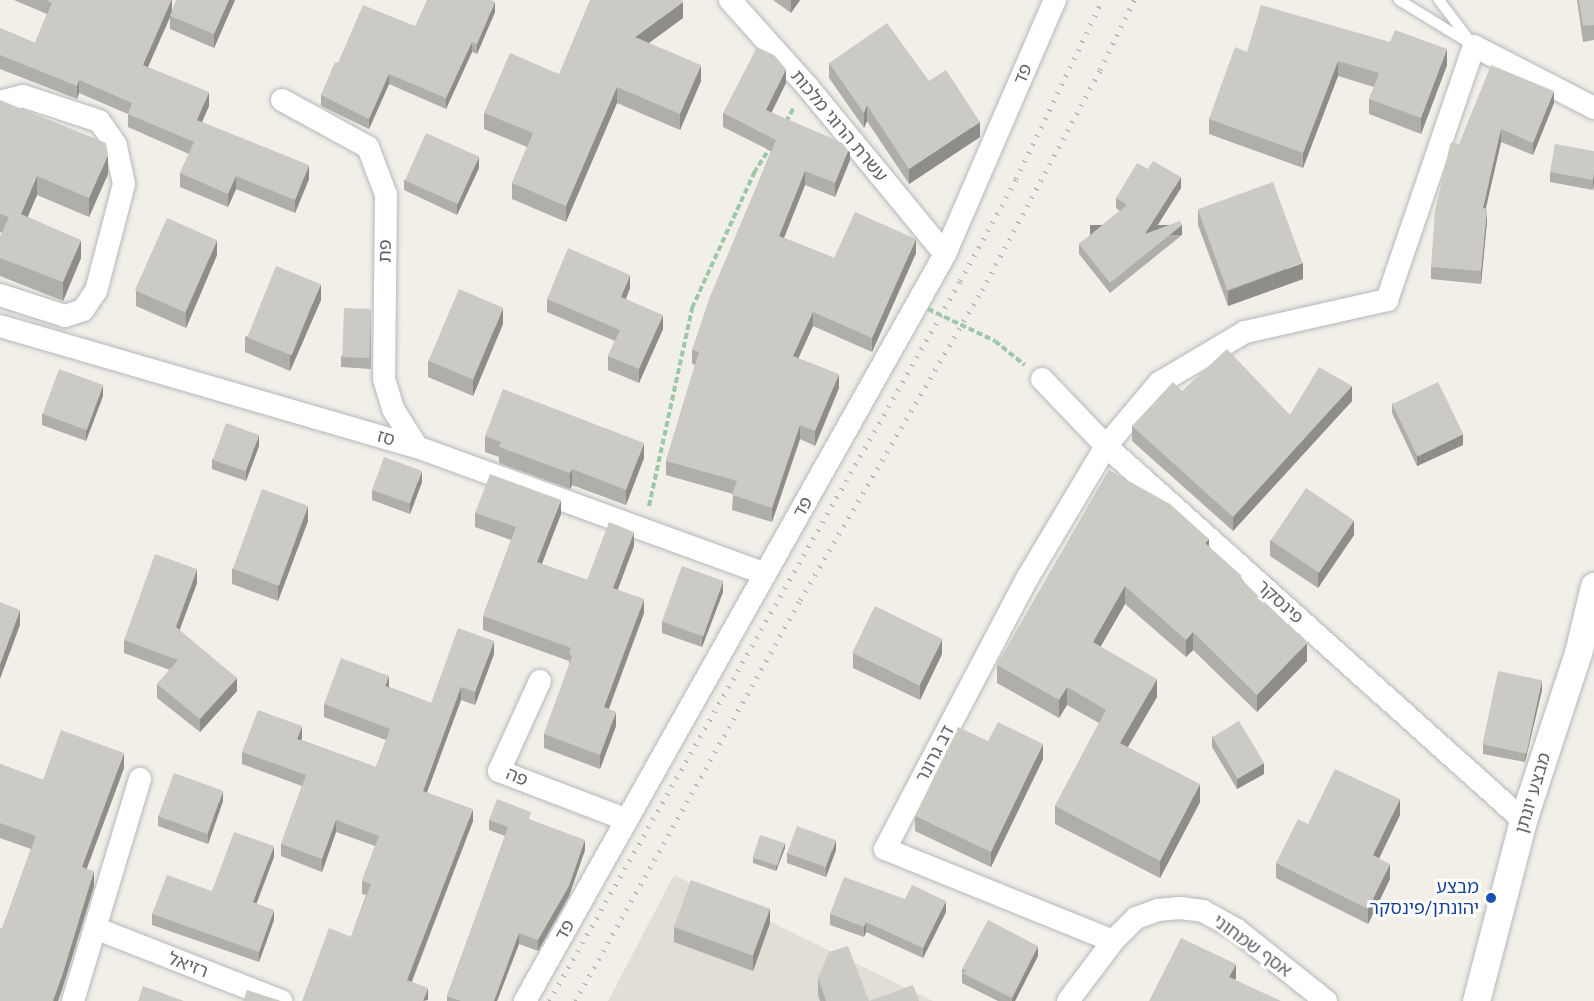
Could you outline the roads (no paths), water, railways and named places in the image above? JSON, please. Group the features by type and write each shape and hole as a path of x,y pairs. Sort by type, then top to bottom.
{"street":[{"name":"עשרת הרוגי מלכות","path":"730,0 807,86 945,254"},
{"name":"פד","path":"525,1001 945,254 1055,0"},
{"path":"1106,446 1160,383 1245,332 1387,300 1474,46 1594,108"},
{"path":"0,295 65,315 83,310 96,291 124,184 116,145 99,121 23,96 3,101"},
{"name":"פת","path":"282,100 368,147 386,195 384,379 393,409 417,447"},
{"name":"סז","path":"0,326 417,447 765,574"},
{"name":"פינסקר","path":"1042,379 1106,446 1523,820"},
{"name":"דב גרונר","path":"1106,446 1028,577 885,849 1113,941"},
{"name":"מבצע יונתן","path":"1476,1001 1523,820 1578,653 1594,586"},
{"name":"פה","path":"540,681 499,771 627,820"},
{"path":"73,1001 140,779"},
{"name":"אסף שמחוני","path":"1068,1001 1113,941 1136,918 1158,910 1180,908 1203,911 1254,943 1326,1001"},
{"name":"רזיאל","path":"95,928 281,1001"}],"lane":[{"path":"1398,0 1474,46"},
{"path":"1439,0 1474,46"}],"railway":[{"path":"549,1001 960,281 1016,179 1102,0"},
{"path":"575,1001 800,600 982,290 1100,70 1134,0"}],"place":[{"name":"מבצע יהונתן/פינסקר","path":"1491,898"}]}
